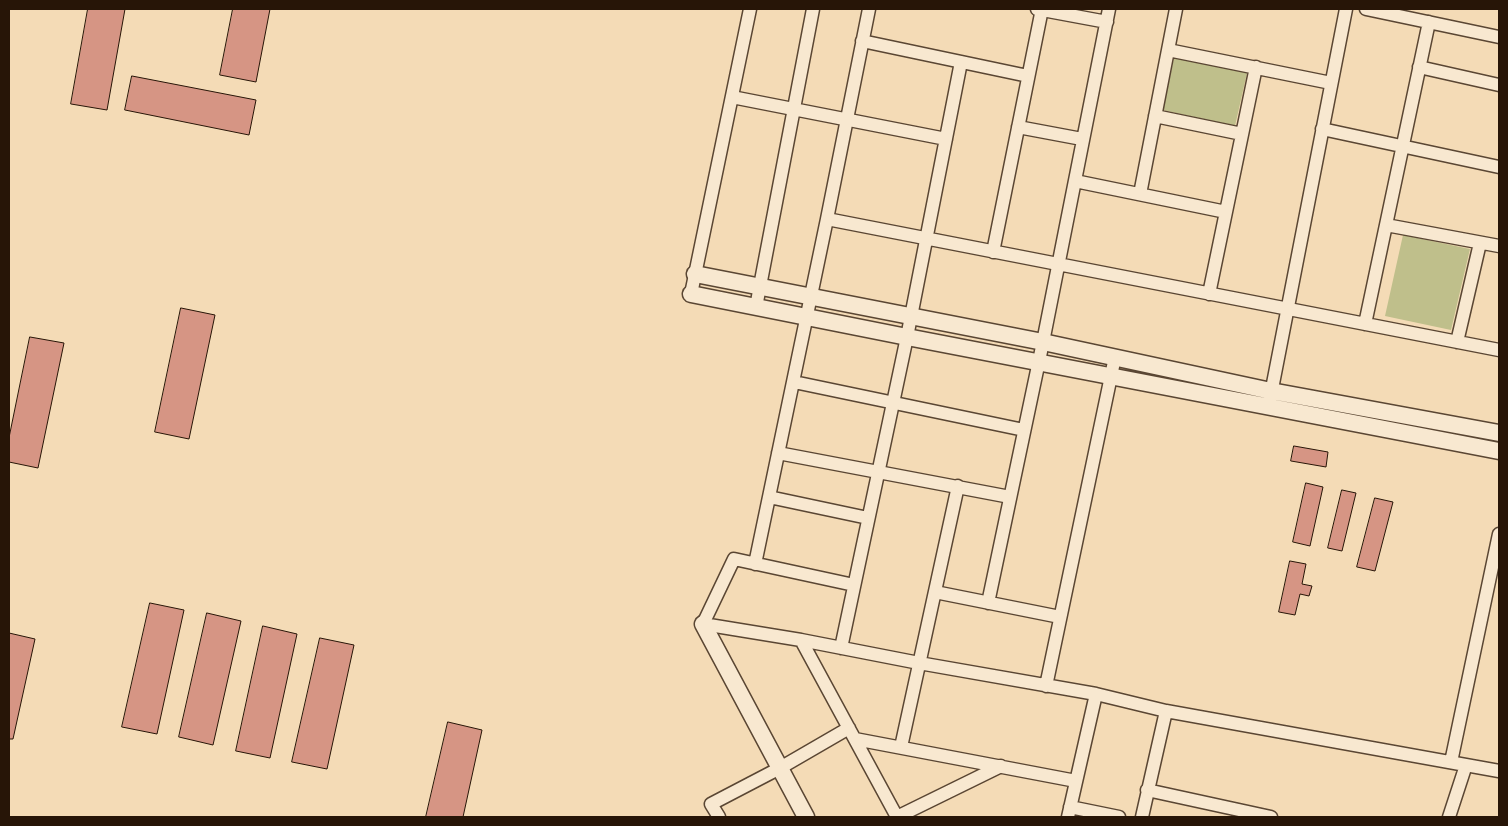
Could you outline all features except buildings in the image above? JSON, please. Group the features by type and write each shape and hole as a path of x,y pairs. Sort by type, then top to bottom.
{"street":[{"path":"750,9 691,294 1110,376 1499,433"},
{"path":"756,307 813,9"},
{"path":"755,564 794,382 868,9"},
{"path":"993,252 1040,9 1107,22"},
{"path":"988,602 1043,342 1109,9"},
{"path":"1140,194 1176,9"},
{"path":"1270,398 1346,9"},
{"path":"1366,9 1499,36"},
{"path":"1365,324 1429,22"},
{"path":"862,41 1028,76"},
{"path":"1168,50 1331,83"},
{"path":"841,648 893,402 961,62"},
{"path":"1209,294 1256,67"},
{"path":"1419,67 1499,85"},
{"path":"732,97 946,139"},
{"path":"1155,116 1242,134"},
{"path":"1018,127 1082,139"},
{"path":"1322,129 1499,167"},
{"path":"1075,181 1226,212"},
{"path":"827,219 1499,350"},
{"path":"1386,225 1499,246"},
{"path":"1457,342 1480,243"},
{"path":"695,274 1115,357 1270,398 1499,451"},
{"path":"1046,686 1115,357"},
{"path":"794,382 1024,430"},
{"path":"778,453 1010,497"},
{"path":"901,747 958,486"},
{"path":"769,496 868,518"},
{"path":"1451,762 1499,534"},
{"path":"703,624 734,559 854,585"},
{"path":"935,592 1060,617"},
{"path":"703,624 802,640 919,664 1096,694 1166,710 1499,772"},
{"path":"703,624 806,817"},
{"path":"802,640 898,816 1001,766"},
{"path":"1096,694 1076,781 1071,814 1088,811 1119,817"},
{"path":"1142,817 1166,710"},
{"path":"719,817 712,804 780,768 852,734 901,747 1076,781"},
{"path":"1449,817 1466,765"},
{"path":"1147,790 1217,812 1271,817"}],"green space":[{"path":"1174,58 1247,73 1235,126 1163,110"},
{"path":"1403,235 1470,249 1451,330 1385,316"}]}
